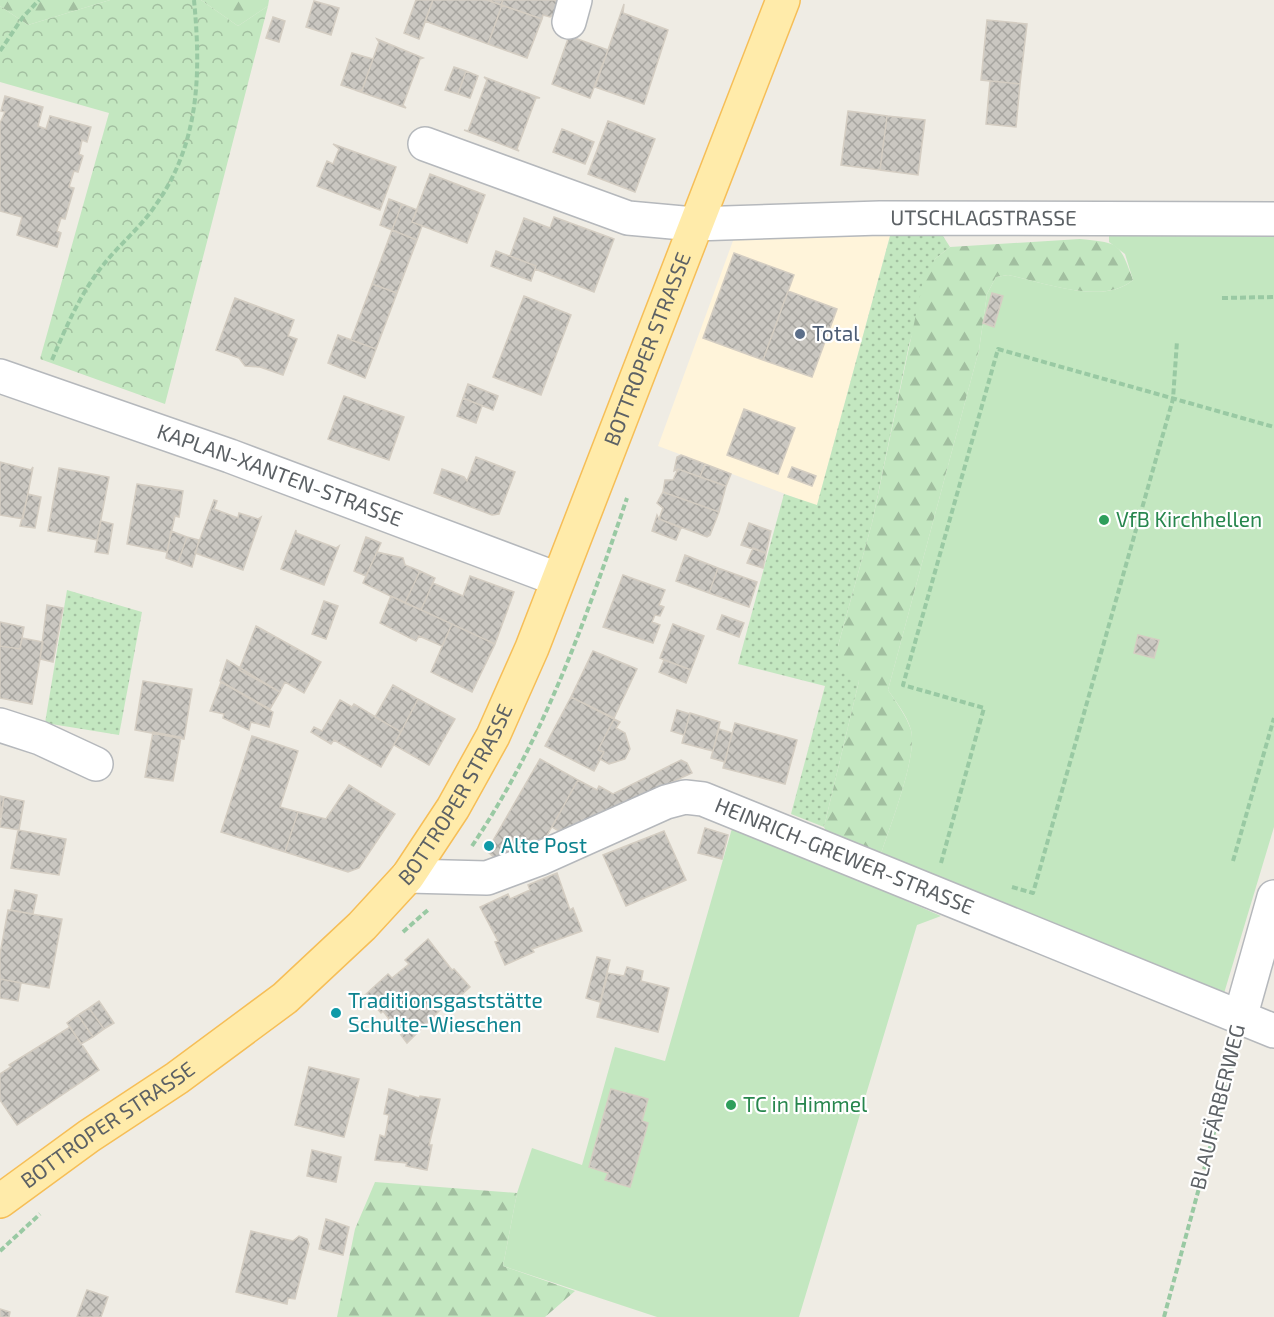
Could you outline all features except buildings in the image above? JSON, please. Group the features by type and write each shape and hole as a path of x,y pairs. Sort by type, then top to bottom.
{"main road":[{"name":"BOTTROPER STRASSE","path":"0,1201 89,1136 177,1078 285,998 362,926 408,876 453,808 493,736 532,648 780,1"}],"street":[{"name":"BOTTROPER STRASSE","path":"425,144 628,218 694,224"},
{"name":"UTSCHLAGSTRASSE","path":"694,224 879,218 1274,219"},
{"name":"KAPLAN-XANTEN-STRASSE","path":"0,376 40,388 230,456 557,579"},
{"path":"0,725 40,738 96,764"},
{"name":"HEINRICH-GREWER-STRASSE","path":"408,876 487,878 541,858 666,802 686,797 703,799 1274,1031"},
{"name":"BLAUFÄRBERWEG","path":"1240,1018 1274,897"}],"path":[{"path":"0,51 22,18 39,0"},
{"path":"40,388 82,296 104,264 132,236 157,204 174,171 197,103 198,69 194,0"},
{"path":"1221,298 1274,297"},
{"path":"1002,885 1033,893 1173,399 1177,341"},
{"path":"939,868 984,708 903,685 998,349 1274,427"},
{"path":"1233,861 1274,718"},
{"name":"BLAUFÄRBERWEG","path":"1164,1317 1236,1052 1240,1018"}],"shaded area":[{"path":"890,236 817,506 658,446 734,238"}],"green space":[{"path":"0,0 110,0 28,25 0,6"},
{"path":"110,0 201,0 238,26 268,6 165,404 40,359 109,113 0,82 0,6 28,25"},
{"path":"201,0 269,0 268,6 238,26"},
{"name":"VfB Kirchhellen","path":"1109,232 1274,234 1274,827 1222,1000 879,860 906,775 912,742 907,719 888,690 979,350 987,294 996,277 1008,275 1055,287 1090,292 1120,288 1133,280 1125,254 1109,242"},
{"path":"890,236 943,236 950,247 935,259 909,345 872,523 838,646 859,681 824,827 791,814 825,686 738,664 784,494 817,505"},
{"path":"1080,239 1103,242 1116,247 1121,251 1133,280 1120,288 1089,292 1055,287 1008,275 996,277 987,294 979,350 888,690 909,724 912,742 906,775 879,860 829,838 824,827 859,681 839,667 838,646 872,523 923,281 935,259 950,247"},
{"path":"67,590 142,612 119,735 45,723"},
{"name":"TC in Himmel","path":"733,825 941,916 917,925 799,1317 657,1317 503,1266 517,1193 532,1148 582,1165 615,1047 665,1061"},
{"path":"375,1182 517,1193 503,1266 575,1291 545,1317 337,1317 355,1229"}],"place":[{"name":"Total","path":"800,334"},
{"name":"VfB Kirchhellen","path":"1104,520"},
{"name":"Alte Post","path":"489,846"},
{"name":"Traditionsgaststätte Schulte-Wieschen","path":"336,1013"},
{"name":"TC in Himmel","path":"731,1105"}]}
